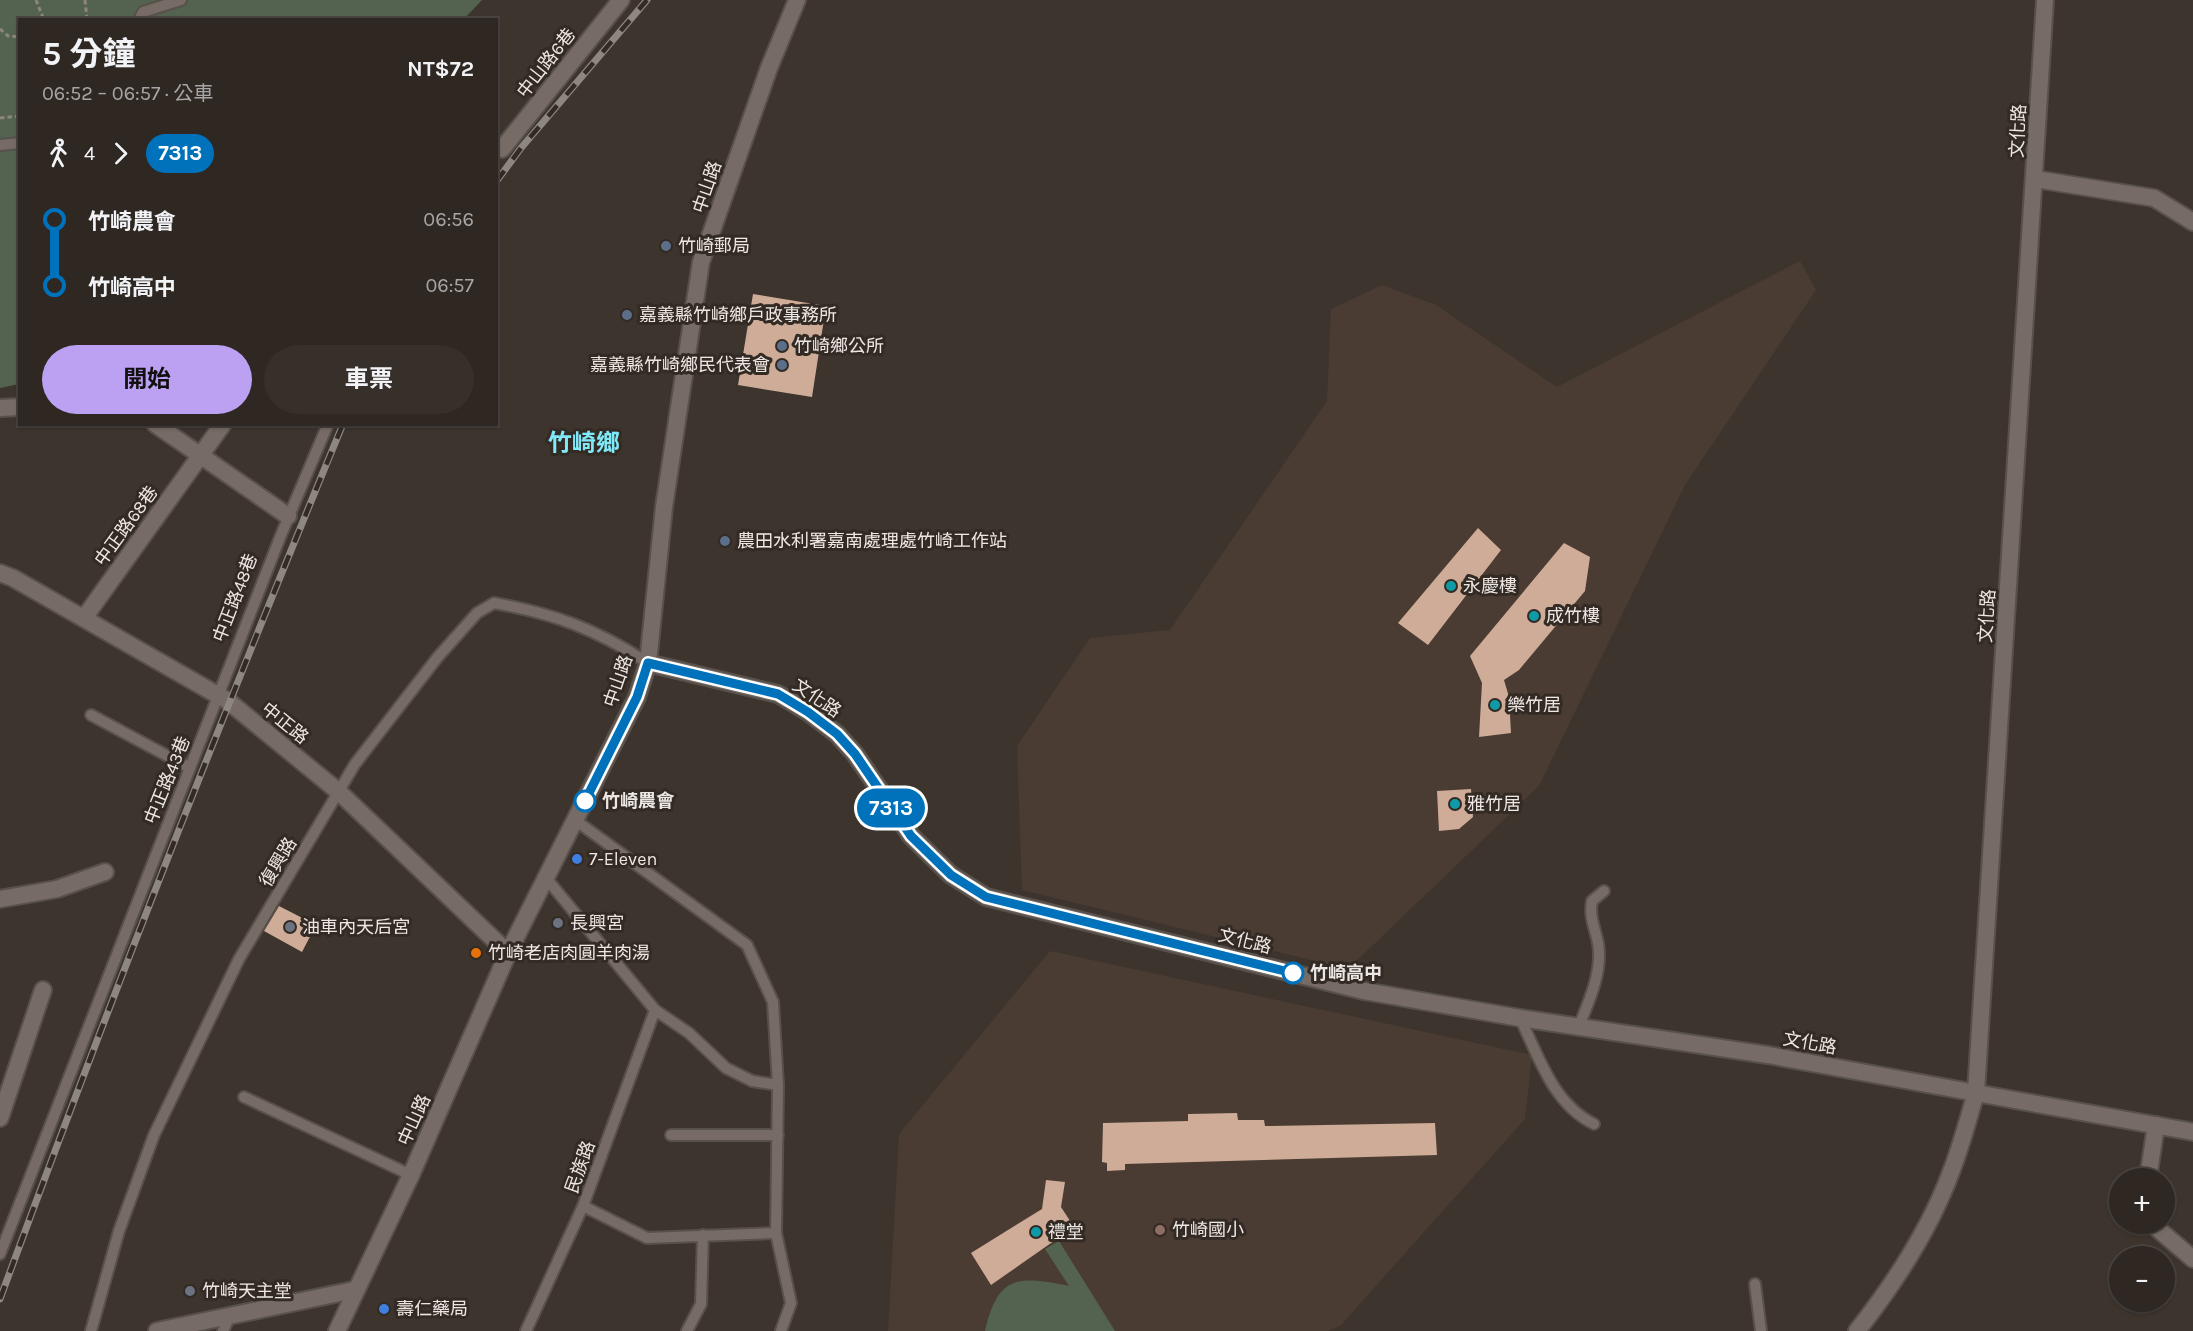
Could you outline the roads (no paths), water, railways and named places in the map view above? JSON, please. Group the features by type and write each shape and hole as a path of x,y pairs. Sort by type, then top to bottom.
{"street":[{"name":"中山路6巷","path":"498,150 621,0"},
{"name":"中山路","path":"337,1331 354,1290 411,1175 508,953 637,697 648,663 664,507 701,262 769,68 797,0"},
{"name":"文化路","path":"648,663 778,694 808,712 837,734 855,754 911,836 951,875 986,897 1364,991 1520,1018 1768,1055 1976,1093 2045,0"},
{"path":"2035,179 2154,198 2193,222"},
{"path":"0,408 18,407"},
{"path":"158,426 288,516"},
{"name":"中正路68巷","path":"84,618 222,426"},
{"name":"中正路","path":"0,573 13,578 219,694 339,792 508,953"},
{"path":"0,899 57,889 105,872"},
{"path":"0,1118 5,1085 43,990"},
{"path":"1857,1331 1887,1293 1926,1224 1951,1173 1976,1093 2193,1132"},
{"path":"2150,1168 2156,1125"},
{"path":"2164,1234 2193,1259"},
{"path":"157,1331 226,1324 354,1290"}],"lane":[{"path":"140,18 143,12 181,0"},
{"path":"0,145 18,143"},
{"name":"中正路48巷","path":"219,694 288,516 326,426"},
{"name":"復興路","path":"91,1331 119,1231 154,1135 239,959 355,764 409,692 477,613 494,603 558,616 620,644 648,663"},
{"name":"中正路43巷","path":"0,1254 219,694"},
{"path":"91,715 190,768"},
{"path":"575,820 747,945 773,1002 778,1084 776,1233 791,1303 781,1331"},
{"path":"546,878 655,1010 689,1033 726,1068 752,1081 778,1084"},
{"path":"1579,1026 1592,995 1598,959 1598,945 1590,914 1592,901 1604,891"},
{"name":"民族路","path":"529,1330 584,1206 655,1010"},
{"path":"1520,1018 1556,1092 1576,1115 1594,1124"},
{"path":"244,1097 411,1175"},
{"path":"671,1135 778,1135"},
{"path":"584,1206 647,1238 776,1233"},
{"path":"687,1331 701,1304 702,1235"},
{"path":"1755,1284 1761,1331"}],"railway":[{"path":"498,179 521,148 647,0"},
{"path":"0,1299 167,860 342,426"}],"place":[{"name":"竹崎郵局","path":"666,246"},
{"name":"嘉義縣竹崎鄉戶政事務所","path":"627,315"},
{"name":"竹崎鄉公所","path":"782,346"},
{"name":"嘉義縣竹崎鄉民代表會","path":"782,365"},
{"name":"農田水利署嘉南處理處竹崎工作站","path":"725,541"},
{"name":"永慶樓","path":"1451,586"},
{"name":"成竹樓","path":"1534,616"},
{"name":"樂竹居","path":"1495,705"},
{"name":"竹崎農會","path":"585,801"},
{"name":"雅竹居","path":"1455,804"},
{"name":"7-Eleven","path":"577,859"},
{"name":"長興宮","path":"558,923"},
{"name":"油車內天后宮","path":"290,927"},
{"name":"竹崎老店肉圓羊肉湯","path":"476,953"},
{"name":"竹崎高中","path":"1293,973"},
{"name":"竹崎國小","path":"1160,1230"},
{"name":"禮堂","path":"1036,1232"},
{"name":"竹崎天主堂","path":"190,1291"},
{"name":"壽仁藥局","path":"384,1309"}],"district":[{"name":"竹崎鄉","path":"584,443"}]}
